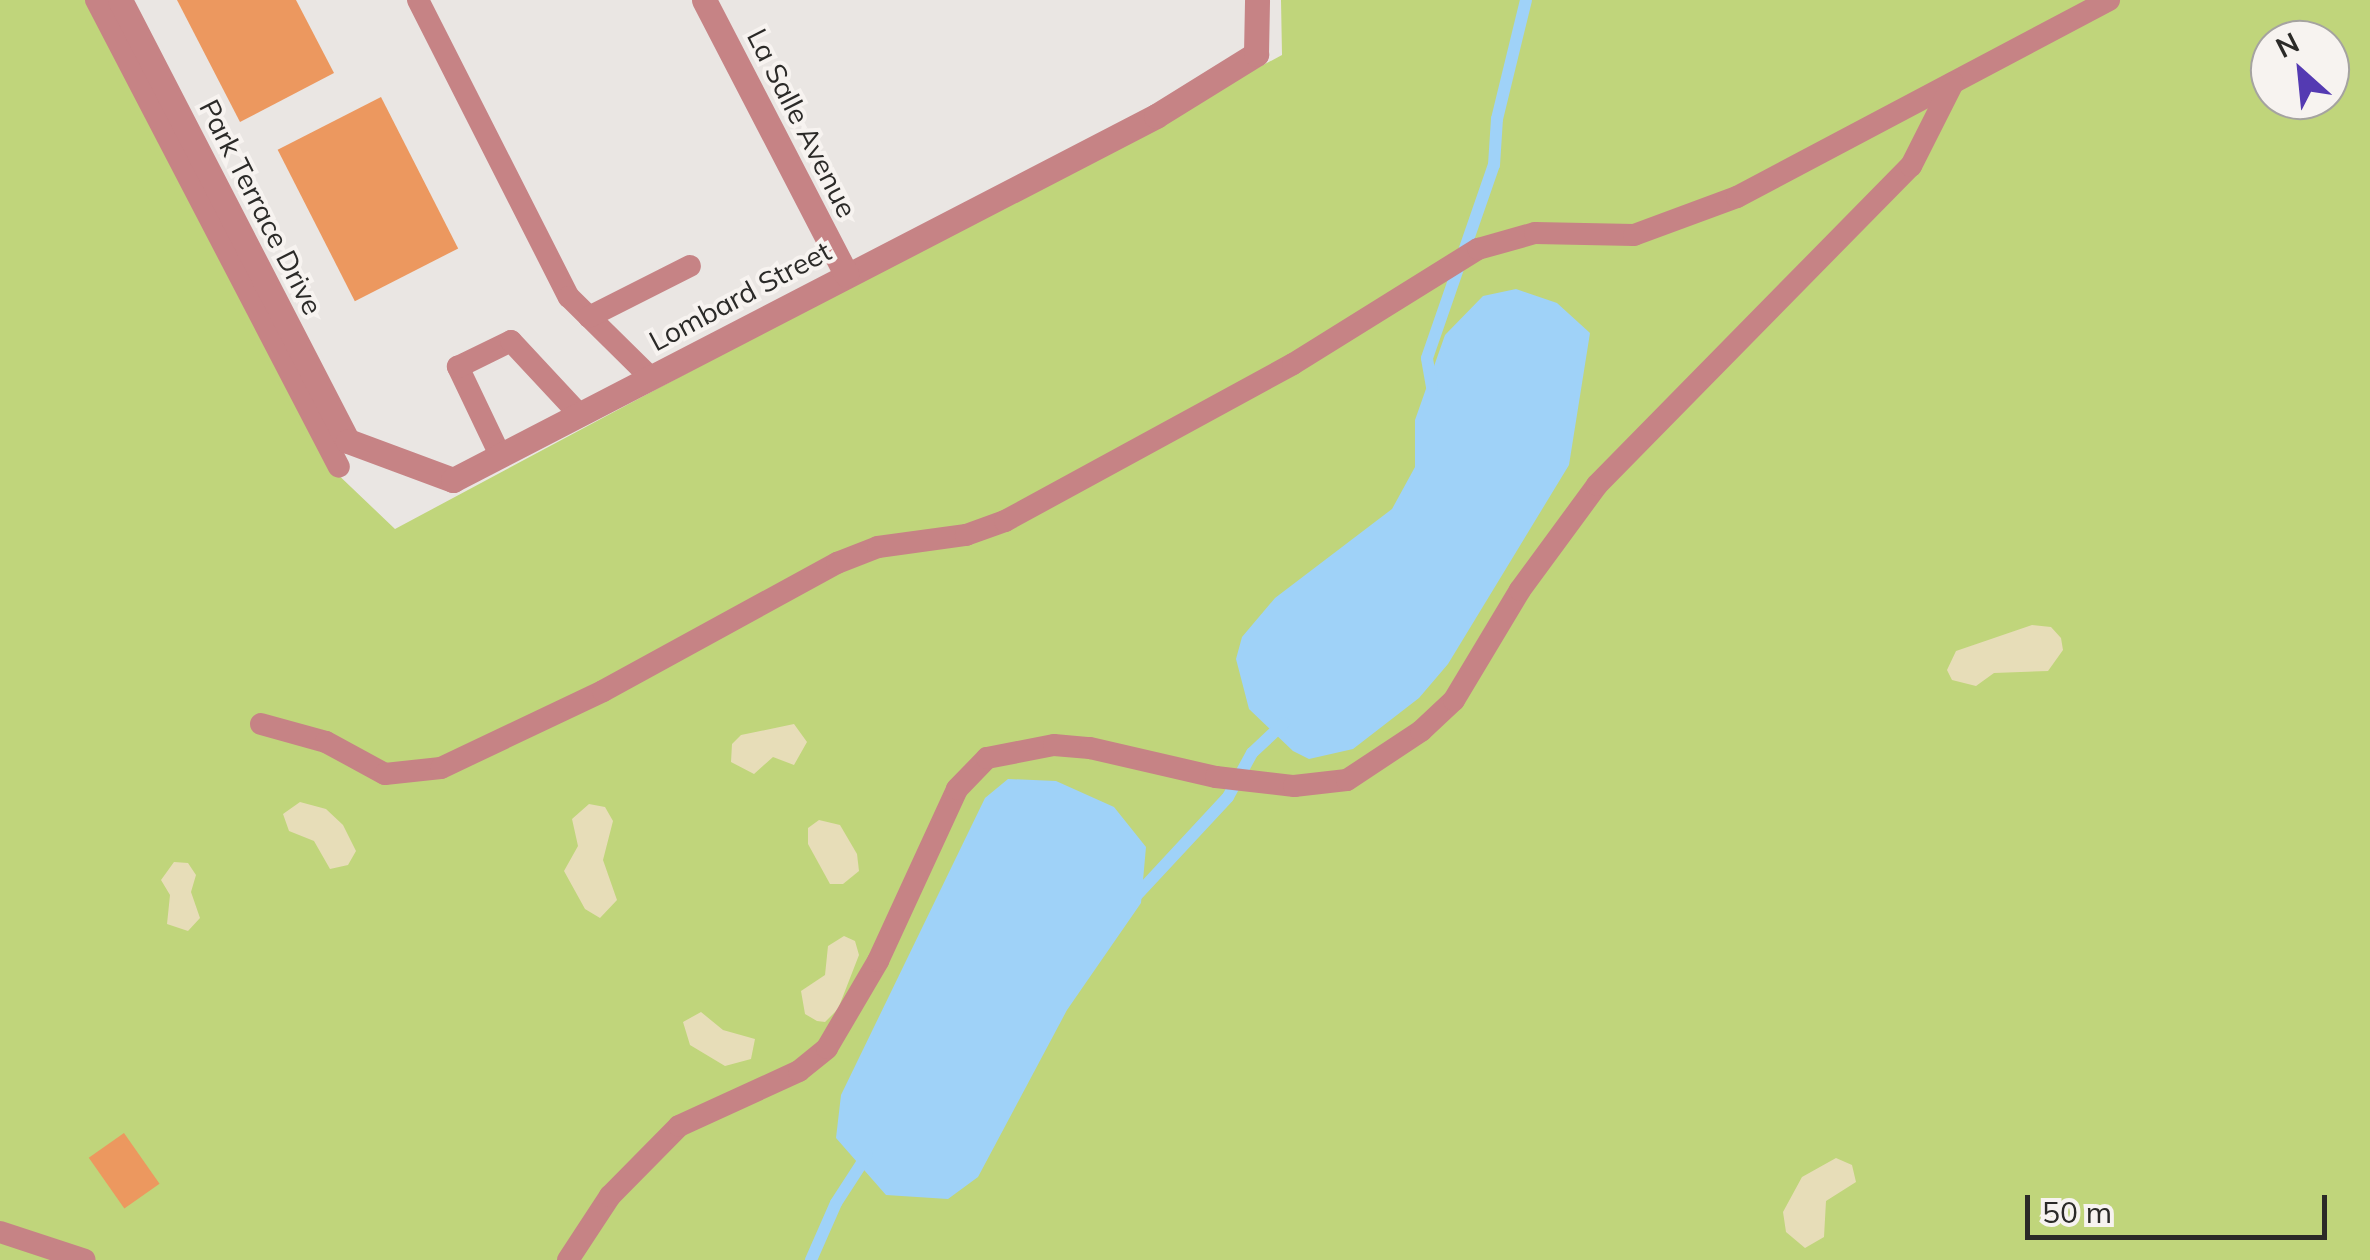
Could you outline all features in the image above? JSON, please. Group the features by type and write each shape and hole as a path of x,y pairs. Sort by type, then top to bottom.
{"street":[{"name":"Park Terrace Drive","path":"120,0 348,441"},
{"name":"La Salle Avenue","path":"704,0 846,274"},
{"name":"Lombard Street","path":"348,441 453,480 1156,116 1256,54 1257,0"}],"lane":[{"path":"96,0 339,467"},
{"path":"418,0 569,297 650,377"},
{"path":"260,724 326,742 385,774 441,768 603,691 837,563 878,546 966,535 1005,522 1278,373 1478,249 1535,233 1634,235 1802,166 2109,0"},
{"path":"568,1260 610,1196 679,1126 799,1070 828,1048 878,961 957,790 987,758 1054,745 1090,748 1216,777 1294,786 1347,780 1421,730 1454,700 1520,590 1596,485 1911,166 1953,83"},
{"path":"589,316 690,266"},
{"path":"500,455 458,367 510,342 578,414"},
{"path":"0,1232 85,1260"}],"green space":[{"path":"0,0 93,0 330,467 395,529 1282,55 1281,0 2370,0 2370,1260 0,1260"}],"sand":[{"path":"2032,625 2051,627 2061,638 2063,650 2048,671 1994,673 1976,686 1952,680 1947,670 1956,651"},
{"path":"794,724 807,742 794,765 773,757 754,774 731,762 732,744 741,735"},
{"path":"300,802 326,809 343,825 356,851 348,865 330,869 314,841 289,831 283,814"},
{"path":"589,804 605,807 613,821 603,860 617,900 600,918 585,909 564,871 578,846 572,819"},
{"path":"819,820 840,825 857,854 859,871 843,884 830,884 808,844 808,828"},
{"path":"174,862 188,863 196,875 191,892 200,918 188,931 167,924 170,895 161,880"},
{"path":"844,936 855,941 859,955 838,1009 825,1022 817,1021 805,1014 801,991 825,975 828,946"},
{"path":"701,1012 723,1030 755,1039 751,1059 725,1066 690,1045 683,1022"},
{"path":"1836,1158 1852,1165 1856,1182 1826,1201 1824,1237 1805,1248 1786,1232 1783,1212 1802,1177"}],"water":[{"path":"1516,289 1557,303 1590,333 1569,465 1448,664 1419,698 1353,749 1309,759 1293,751 1249,709 1236,659 1242,637 1275,598 1392,509 1415,467 1415,420 1445,335 1483,296"},
{"path":"1008,779 1056,781 1114,807 1146,847 1141,903 1067,1010 978,1177 948,1199 886,1195 836,1138 841,1095 985,798"}],"building":[{"path":"177,0 296,0 334,73 240,122"},
{"path":"381,97 458,248 355,301 278,150"},
{"path":"124,1133 160,1184 124,1208 89,1158"}],"waterway":[{"path":"1432,387 1427,358 1494,165 1497,119 1526,0"},
{"path":"1136,896 1228,797 1252,753 1284,723"},
{"path":"811,1260 836,1203 867,1155"}]}
